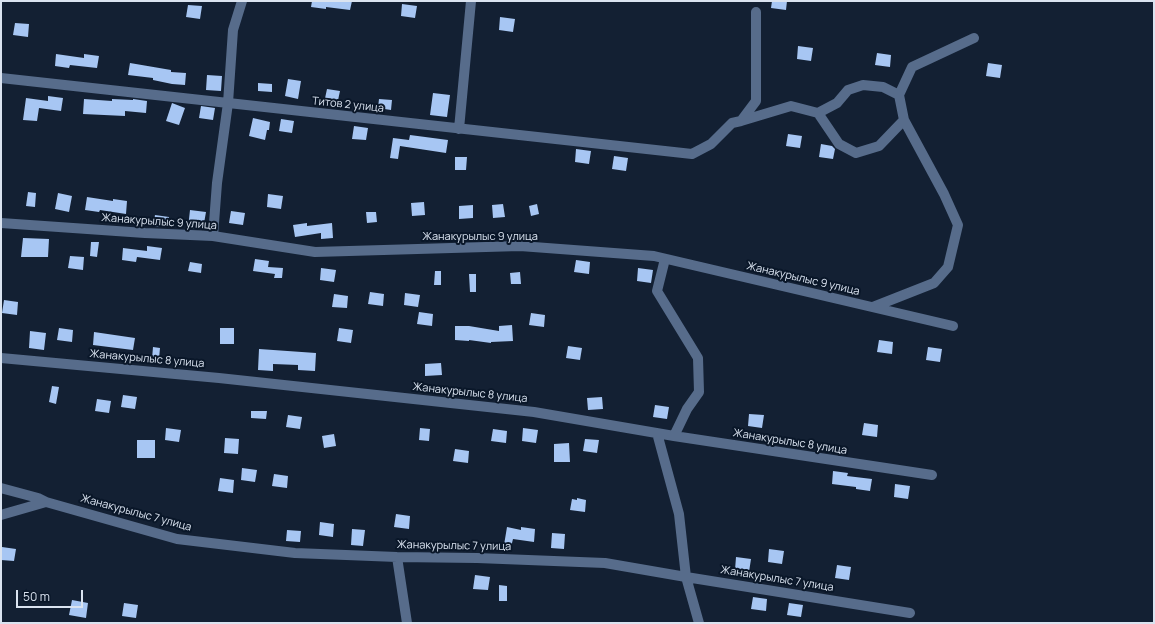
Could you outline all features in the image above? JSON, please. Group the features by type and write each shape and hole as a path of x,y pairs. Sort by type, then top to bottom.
{"street":[{"path":"213,236 217,183 228,103 233,30 242,1"},
{"path":"459,129 468,1"},
{"path":"741,121 756,101 756,12"},
{"path":"873,307 934,283 948,267 958,225 944,194 904,120 898,95 912,68 974,38"},
{"name":"Титов 2 улица","path":"1,78 692,154 711,144 732,123 741,121"},
{"path":"818,113 837,103 848,90 863,86 883,87 898,95"},
{"path":"741,121 791,106 818,113 839,144 856,153 879,146 904,120"},
{"name":"Жанакурылыс 9 улица","path":"1,223 213,236 315,252 520,246 654,256 953,326"},
{"path":"665,259 656,291 698,358 699,392 687,409 674,436"},
{"name":"Жанакурылыс 8 улица","path":"1,358 219,378 518,411 932,475"},
{"path":"657,433 679,514 686,577 699,623"},
{"name":"Жанакурылыс 7 улица","path":"1,488 177,539 295,553 606,563 910,613"},
{"path":"1,515 46,502"},
{"path":"397,557 407,623"}],"building":[{"path":"312,1 352,1 350,10 311,7"},
{"path":"772,1 787,1 786,10 771,8"},
{"path":"402,4 417,6 415,18 401,16"},
{"path":"188,5 202,6 200,19 186,17"},
{"path":"500,17 515,19 513,32 499,30"},
{"path":"15,23 29,24 28,37 13,35"},
{"path":"798,46 813,48 811,61 797,59"},
{"path":"877,53 891,55 890,67 875,65"},
{"path":"56,54 84,58 84,54 99,56 97,68 70,65 69,68 55,66"},
{"path":"130,63 171,70 171,72 186,73 185,85 153,80 153,78 128,75"},
{"path":"988,63 1002,65 1000,78 986,76"},
{"path":"207,75 222,76 221,91 206,90"},
{"path":"288,79 301,81 298,99 285,96"},
{"path":"258,83 272,84 272,92 258,91"},
{"path":"327,89 340,91 337,105 324,103"},
{"path":"433,93 450,95 447,117 430,115"},
{"path":"48,96 63,98 61,111 39,108 37,121 23,120 26,98 48,101"},
{"path":"84,99 112,101 112,99 133,99 147,101 146,113 125,111 125,116 83,114"},
{"path":"379,99 392,100 391,110 378,108"},
{"path":"172,103 185,108 179,125 166,121"},
{"path":"201,106 215,108 213,120 199,118"},
{"path":"253,118 270,122 265,140 249,136"},
{"path":"281,119 294,121 292,133 279,131"},
{"path":"354,126 368,128 366,140 352,139"},
{"path":"788,134 802,136 800,148 786,146"},
{"path":"410,135 448,140 446,153 400,146 398,159 390,158 393,138 409,140"},
{"path":"821,144 832,146 835,149 833,159 819,157"},
{"path":"576,149 591,151 589,164 575,162"},
{"path":"614,156 628,158 626,171 612,169"},
{"path":"455,157 467,157 466,170 455,170"},
{"path":"28,192 36,193 35,207 26,206"},
{"path":"58,193 72,196 69,212 55,209"},
{"path":"268,194 283,196 281,209 267,207"},
{"path":"87,197 113,201 113,199 127,201 126,214 100,210 99,212 85,210"},
{"path":"424,202 425,215 412,216 411,203"},
{"path":"503,204 505,217 493,218 492,205"},
{"path":"537,204 539,214 531,216 529,206"},
{"path":"473,205 473,218 459,219 459,206"},
{"path":"190,210 206,212 203,229 188,228"},
{"path":"231,211 245,213 243,225 229,223"},
{"path":"366,212 376,212 377,222 367,223"},
{"path":"155,215 169,217 167,227 153,226"},
{"path":"307,223 307,226 332,223 333,238 321,239 321,233 295,237 293,225"},
{"path":"23,238 49,239 48,257 21,257"},
{"path":"91,242 99,242 97,257 90,256"},
{"path":"147,246 162,248 160,260 137,257 136,262 122,260 123,248 147,251"},
{"path":"70,256 84,257 83,270 68,268"},
{"path":"255,259 269,261 268,267 283,268 282,278 274,278 275,274 253,271"},
{"path":"576,260 590,262 589,274 574,272"},
{"path":"190,262 202,264 201,273 188,271"},
{"path":"321,268 336,270 334,282 320,280"},
{"path":"638,268 653,270 651,283 637,281"},
{"path":"435,271 441,271 441,285 434,285"},
{"path":"520,272 521,284 511,284 510,273"},
{"path":"469,274 476,274 476,292 470,292"},
{"path":"370,292 384,294 383,306 368,304"},
{"path":"405,293 420,295 418,307 404,305"},
{"path":"334,294 348,296 347,308 332,307"},
{"path":"4,300 18,302 17,315 2,313"},
{"path":"419,312 433,314 432,326 417,324"},
{"path":"531,313 545,315 544,327 529,325"},
{"path":"512,325 513,341 491,343 455,340 455,326 469,326 499,331 499,326"},
{"path":"59,328 73,330 72,342 57,340"},
{"path":"220,328 234,328 234,344 220,344"},
{"path":"339,328 353,330 351,343 337,341"},
{"path":"30,331 46,333 44,350 29,348"},
{"path":"94,332 135,338 133,350 93,345"},
{"path":"879,340 893,342 892,354 877,352"},
{"path":"568,346 582,348 580,360 566,358"},
{"path":"153,347 160,348 159,359 152,359"},
{"path":"928,347 942,349 940,362 926,360"},
{"path":"259,349 316,353 315,371 298,370 298,365 273,364 273,371 258,370"},
{"path":"441,363 442,375 425,376 425,364"},
{"path":"52,386 59,387 56,404 49,402"},
{"path":"123,395 137,397 135,409 121,407"},
{"path":"602,397 603,409 588,410 587,398"},
{"path":"97,399 111,401 109,413 95,411"},
{"path":"655,405 669,407 667,419 653,417"},
{"path":"251,411 267,411 266,419 251,418"},
{"path":"749,414 764,415 762,428 748,426"},
{"path":"288,415 302,417 300,429 286,427"},
{"path":"864,423 878,425 877,437 862,435"},
{"path":"166,428 181,430 179,442 165,440"},
{"path":"420,428 430,429 429,441 419,440"},
{"path":"523,428 538,430 536,443 522,441"},
{"path":"493,429 507,431 506,443 491,441"},
{"path":"334,434 336,446 324,448 322,436"},
{"path":"225,438 239,439 238,454 224,453"},
{"path":"585,439 599,440 597,453 583,451"},
{"path":"137,440 155,440 155,458 137,458"},
{"path":"569,443 570,462 554,462 554,444"},
{"path":"455,449 469,451 468,463 453,461"},
{"path":"242,468 257,470 255,482 241,480"},
{"path":"833,471 848,473 847,476 872,479 870,491 856,489 856,487 832,484"},
{"path":"274,474 288,476 287,488 272,486"},
{"path":"220,478 234,480 233,493 218,491"},
{"path":"895,484 910,486 908,499 894,497"},
{"path":"577,498 586,500 585,512 570,510 572,499 577,500"},
{"path":"396,514 410,516 409,529 394,527"},
{"path":"320,522 334,524 333,537 319,535"},
{"path":"507,527 521,530 521,527 535,529 534,542 513,539 511,547 504,545"},
{"path":"352,529 365,530 363,546 351,545"},
{"path":"287,530 301,531 300,542 286,541"},
{"path":"552,533 565,534 564,549 551,548"},
{"path":"2,547 16,549 14,561 1,560"},
{"path":"769,549 784,551 782,564 768,562"},
{"path":"736,557 751,559 749,572 735,570"},
{"path":"837,565 851,567 849,580 835,578"},
{"path":"475,575 490,577 488,590 473,589"},
{"path":"499,585 507,586 507,601 499,601"},
{"path":"753,597 767,599 766,611 751,609"},
{"path":"72,600 88,603 86,618 69,615"},
{"path":"124,603 138,605 136,618 122,616"},
{"path":"789,603 803,605 801,617 787,615"}]}
